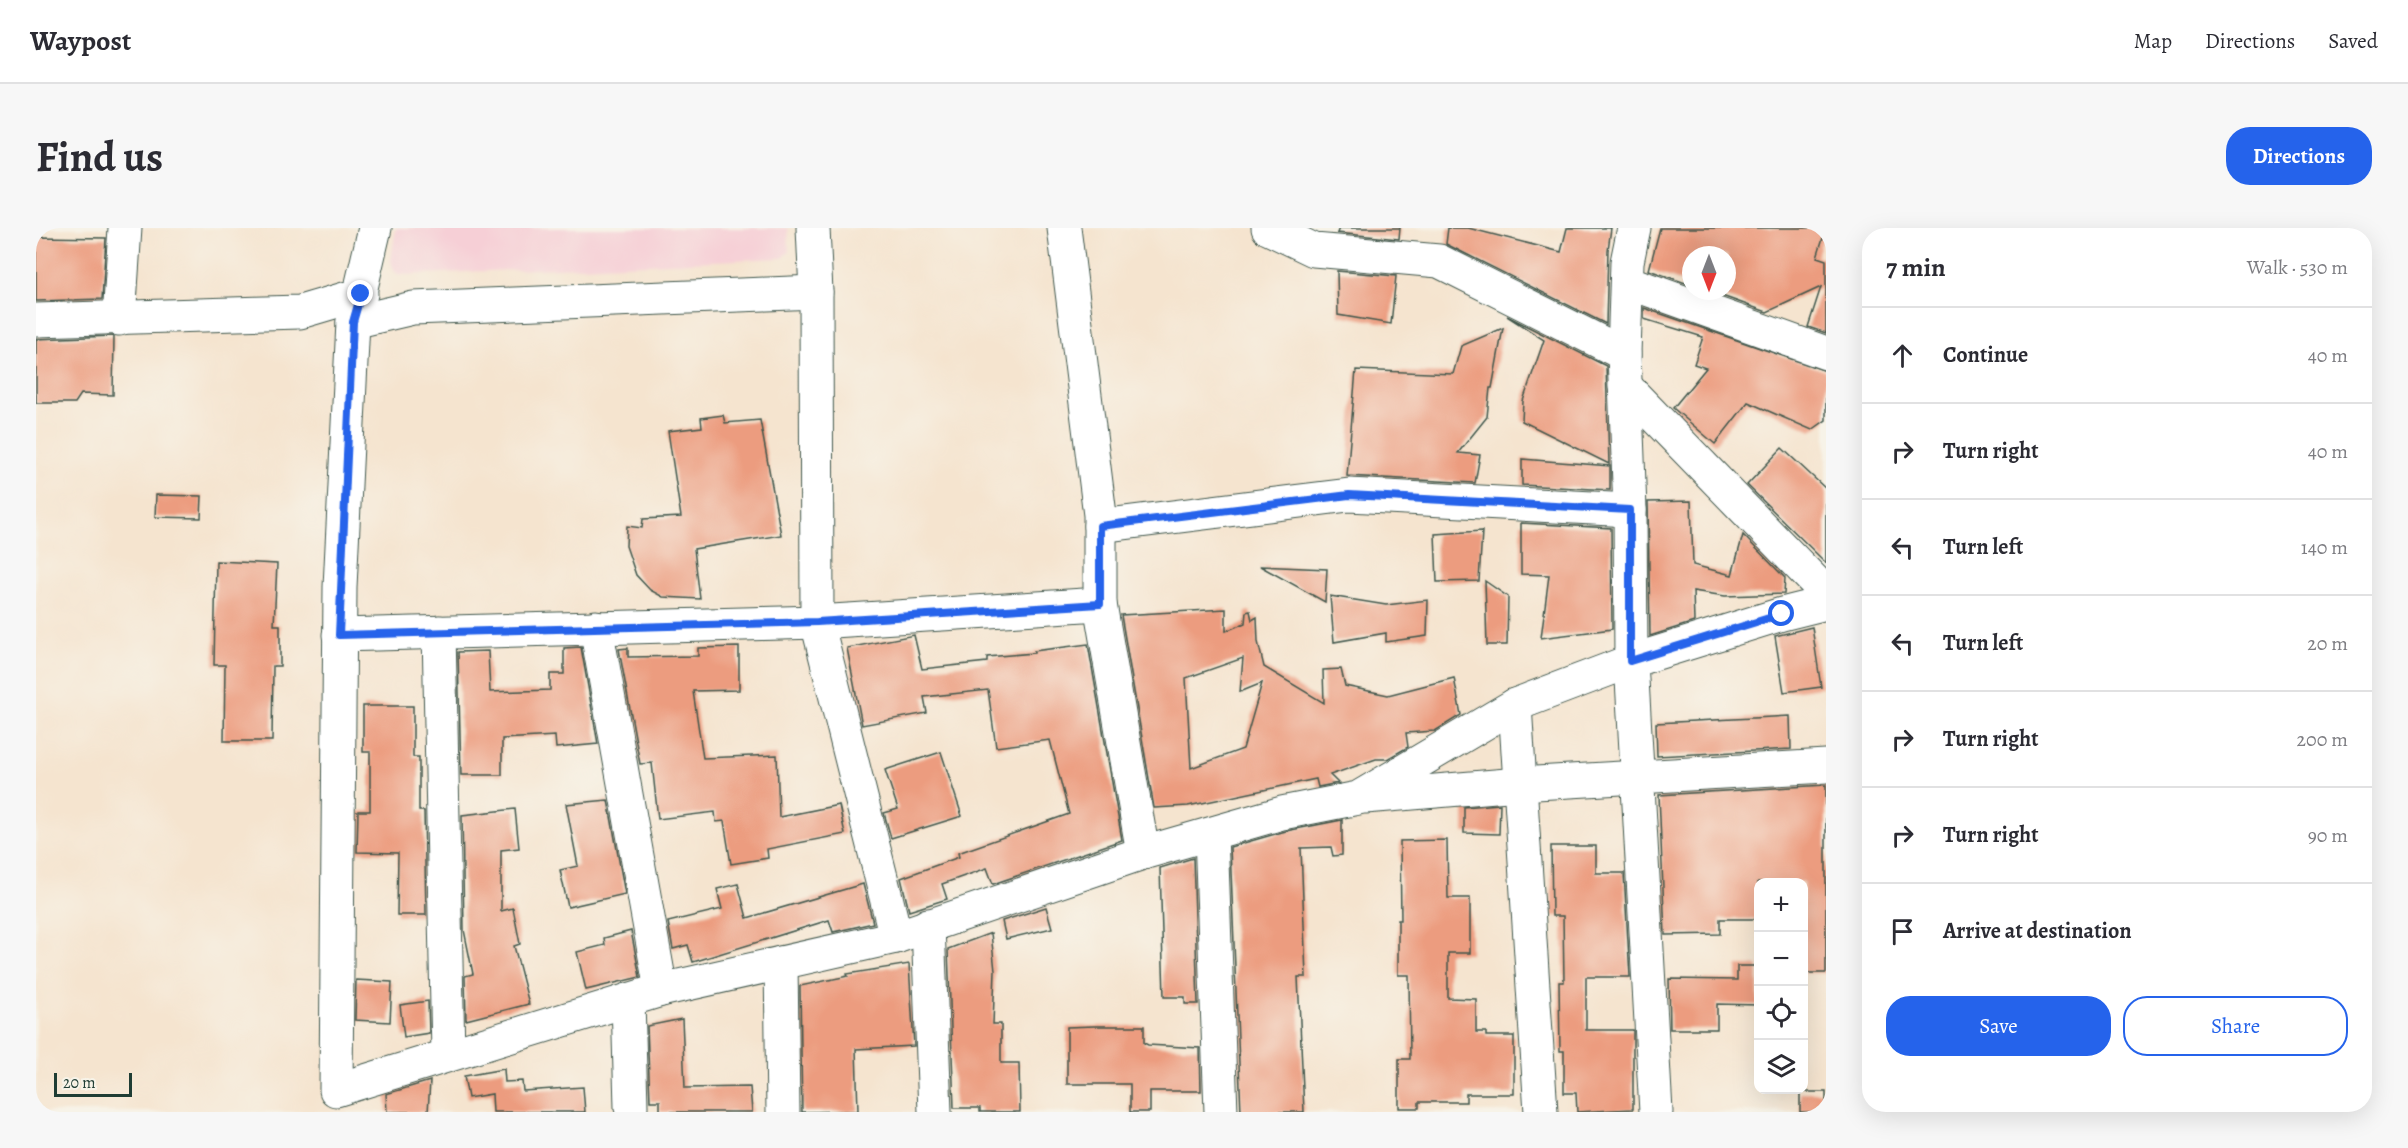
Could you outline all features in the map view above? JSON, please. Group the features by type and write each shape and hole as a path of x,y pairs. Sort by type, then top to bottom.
{"street":[{"path":"119,319 125,228"},
{"path":"375,228 357,308 339,635 335,1101 448,1054 661,990 896,936 1143,853 1282,813 1358,798 1519,784 1826,766"},
{"path":"813,228 816,292 817,622 896,936"},
{"path":"1064,228 1100,526 1100,604 1143,853"},
{"path":"1268,228 1314,250 1439,261 1624,354"},
{"path":"1634,228 1627,262 1624,354 1630,510 1630,661 1656,1112"},
{"path":"1627,282 1826,353"},
{"path":"36,320 119,319 816,292"},
{"path":"1625,386 1826,593"},
{"path":"1100,526 1349,495 1630,510"},
{"path":"1358,798 1515,705 1630,661 1782,614 1826,603"},
{"path":"339,635 817,622 1100,604"},
{"path":"596,627 661,990"},
{"path":"439,632 448,1054"},
{"path":"1515,705 1541,1112"},
{"path":"1211,834 1221,1112"},
{"path":"928,925 935,1112"},
{"path":"781,963 783,1112"},
{"path":"628,1000 631,1107"}],"shaded area":[{"path":"396,228 788,228 789,252 783,258 399,275 393,270 391,260"}],"building":[{"path":"1339,228 1400,228 1399,239 1337,233"},
{"path":"1448,228 1468,228 1561,252 1567,228 1611,228 1608,250 1606,324 1446,244"},
{"path":"1660,228 1826,228 1817,257 1826,260 1826,333 1808,327 1821,287 1767,312 1733,300 1736,300 1736,246 1682,246 1682,282 1649,270"},
{"path":"36,237 106,238 102,299 36,301"},
{"path":"1337,271 1396,276 1391,324 1338,315"},
{"path":"1644,308 1826,371 1826,420 1812,430 1748,402 1715,444 1673,408 1706,368 1694,364 1703,337 1644,319"},
{"path":"1507,316 1606,366 1609,464 1522,421 1523,401 1544,340"},
{"path":"1503,328 1492,388 1490,388 1487,417 1458,453 1480,455 1475,483 1347,476 1356,370 1453,374 1461,346"},
{"path":"114,336 113,395 81,394 75,403 36,403 36,339"},
{"path":"723,415 725,423 760,420 781,535 694,549 700,599 663,597 650,590 636,575 626,546 627,526 642,528 643,519 681,517 668,431 702,427 701,418"},
{"path":"1782,448 1826,489 1826,563 1747,485"},
{"path":"1522,459 1610,466 1610,490 1522,485"},
{"path":"156,495 202,496 201,518 155,517"},
{"path":"1691,501 1693,565 1732,575 1743,535 1785,578 1784,594 1725,596 1693,591 1694,622 1650,636 1648,502"},
{"path":"1521,523 1611,528 1612,629 1541,638 1549,575 1521,574"},
{"path":"1482,531 1479,581 1437,582 1435,534"},
{"path":"216,561 277,564 274,625 280,625 280,666 273,666 272,741 224,741 225,665 214,665"},
{"path":"1260,566 1327,569 1325,602"},
{"path":"1485,581 1508,597 1507,645 1487,645"},
{"path":"1330,596 1386,605 1428,600 1427,636 1386,642 1386,633 1334,642"},
{"path":"1226,609 1226,631 1245,623 1246,612 1250,611 1252,620 1257,617 1258,642 1264,667 1324,703 1323,670 1341,669 1345,686 1388,695 1454,678 1461,715 1435,731 1406,733 1408,747 1387,759 1376,759 1330,775 1338,783 1318,787 1316,779 1188,806 1154,808 1121,615","holes":["1243,658 1240,692 1262,683 1243,749 1191,768 1186,678"]},
{"path":"1812,627 1821,687 1784,692 1775,636"},
{"path":"914,635 922,669 987,662 987,657 1034,653 1034,651 1088,644 1122,840 993,884 987,868 942,884 947,899 909,911 901,878 959,857 958,853 1069,814 1050,740 996,747 988,690 924,697 927,713 862,725 847,648"},
{"path":"581,647 598,744 556,748 555,736 502,739 502,775 461,775 458,652 488,651 490,692 550,690 550,674 564,674 564,648"},
{"path":"739,647 739,690 693,691 703,758 777,755 779,817 839,805 845,834 767,849 768,858 731,864 724,821 716,822 715,812 658,819 652,763 640,764 619,649 628,648 628,657 698,656 698,648"},
{"path":"363,706 413,706 413,757 419,757 419,811 424,811 426,915 397,915 398,853 357,852 358,811 370,811 370,752 363,752"},
{"path":"1790,716 1791,749 1657,756 1656,723"},
{"path":"941,752 962,816 891,838 884,813 898,809 885,770"},
{"path":"1826,785 1826,973 1808,973 1808,878 1754,878 1754,919 1720,919 1720,934 1665,935 1659,795"},
{"path":"608,800 625,894 568,907 560,870 578,866 566,804"},
{"path":"1500,804 1499,834 1464,833 1464,807"},
{"path":"515,809 519,848 501,850 501,911 513,908 520,944 514,946 529,1004 466,1020 465,976 473,974 464,930 462,815"},
{"path":"1342,820 1342,855 1333,856 1331,847 1301,848 1306,977 1298,977 1304,1112 1241,1112 1230,847 1286,831"},
{"path":"1447,840 1448,898 1470,898 1470,953 1448,953 1448,998 1476,999 1476,1032 1486,1032 1486,1036 1514,1036 1514,1094 1466,1094 1466,1102 1419,1102 1419,1108 1399,1108 1399,1059 1410,1059 1409,975 1398,975 1398,920 1401,920 1400,841"},
{"path":"1551,846 1596,846 1596,873 1624,873 1630,977 1586,977 1586,1030 1633,1030 1633,1109 1577,1112 1576,1093 1564,1093 1564,1051 1560,1051 1559,982 1564,982 1563,916 1552,916"},
{"path":"1193,858 1198,1004 1185,1004 1185,997 1164,997 1160,868"},
{"path":"738,884 747,918 863,884 873,923 833,932 829,920 693,962 688,945 673,949 668,922 722,909 717,889"},
{"path":"1046,907 1052,928 1006,939 1002,921"},
{"path":"631,931 640,977 586,990 577,952 605,945 604,938"},
{"path":"991,933 995,971 993,1024 1001,1024 1001,1063 1019,1063 1020,1112 980,1112 980,1108 954,1108 948,949"},
{"path":"909,964 914,1046 856,1049 858,1111 802,1112 800,986 848,976 847,974"},
{"path":"1737,966 1754,966 1754,1005 1717,1004 1717,1029 1670,1029 1669,979 1737,980"},
{"path":"356,980 392,982 390,1022 355,1020"},
{"path":"428,1001 429,1033 404,1037 400,1005"},
{"path":"682,1019 685,1088 750,1087 752,1112 660,1112 660,1101 650,1101 647,1026"},
{"path":"1144,1026 1144,1043 1148,1045 1200,1048 1201,1091 1150,1091 1150,1112 1130,1112 1130,1084 1067,1084 1067,1027"},
{"path":"504,1069 505,1082 522,1081 523,1091 583,1087 585,1112 493,1112 492,1094 468,1098 464,1076"},
{"path":"430,1081 428,1112 387,1112 386,1094"},
{"path":"1826,1092 1826,1112 1800,1112 1800,1094"}],"route":[{"path":"361,294 353,322 339,635 817,622 1100,604 1100,526 1349,495 1630,510 1630,661 1782,614"}]}
